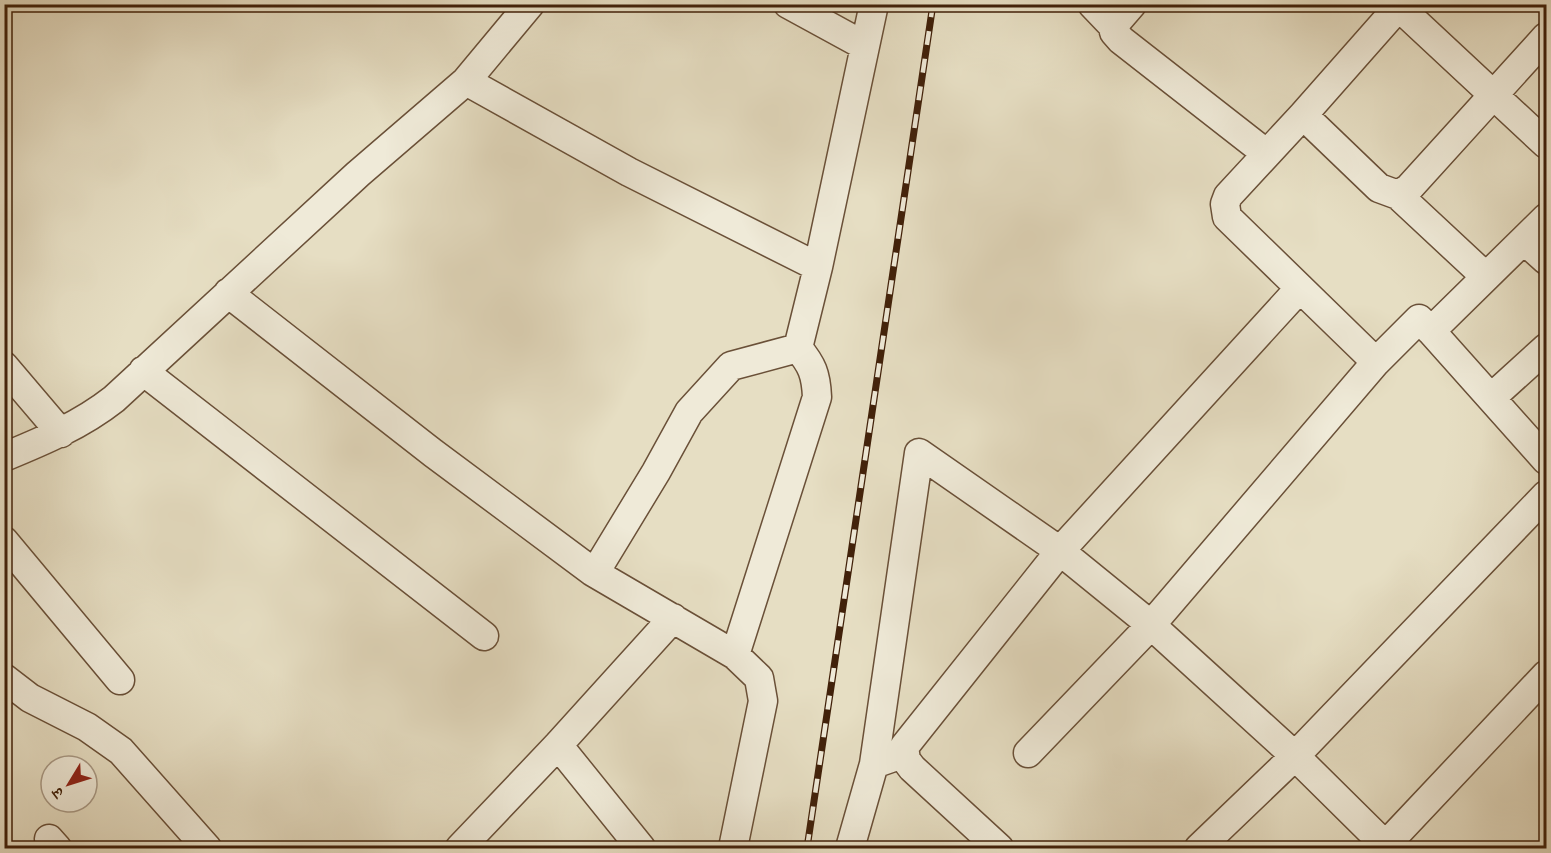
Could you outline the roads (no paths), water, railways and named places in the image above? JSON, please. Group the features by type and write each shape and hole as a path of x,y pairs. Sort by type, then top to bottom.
{"street":[{"path":"4,458 61,433 98,412 358,174 466,81 530,4"},
{"path":"788,4 865,46"},
{"path":"798,348 818,267 874,4"},
{"path":"1092,4 1113,26 1114,32 1121,40 1267,154"},
{"path":"1113,26 1132,4"},
{"path":"1376,362 1227,217 1228,196 1400,6 1546,144"},
{"path":"1398,195 1409,188 1546,37"},
{"path":"466,81 629,172 818,267"},
{"path":"1303,115 1379,188 1398,195 1486,277"},
{"path":"1431,331 1546,218"},
{"path":"1524,240 1546,260"},
{"path":"999,849 912,768 906,760 904,746 1060,551 1300,288"},
{"path":"228,293 433,453 593,572 735,655 759,678 763,701 732,849"},
{"path":"1028,753 1151,626 1376,362 1419,319 1546,460"},
{"path":"593,572 656,472 689,411 731,366 798,348"},
{"path":"735,655 817,397 817,380 814,371 798,348"},
{"path":"1491,398 1546,348"},
{"path":"4,366 61,433"},
{"path":"143,371 484,636"},
{"path":"850,849 874,764 920,453 1060,551 1151,626 1295,756 1384,847 1546,675"},
{"path":"1199,849 1295,756 1546,495"},
{"path":"4,542 120,680"},
{"path":"477,843 558,745 673,618"},
{"path":"4,678 30,698 87,727 121,751 207,849"},
{"path":"558,745 641,849"},
{"path":"874,764 904,753"}],"railway":[{"path":"807,848 933,4"}]}
